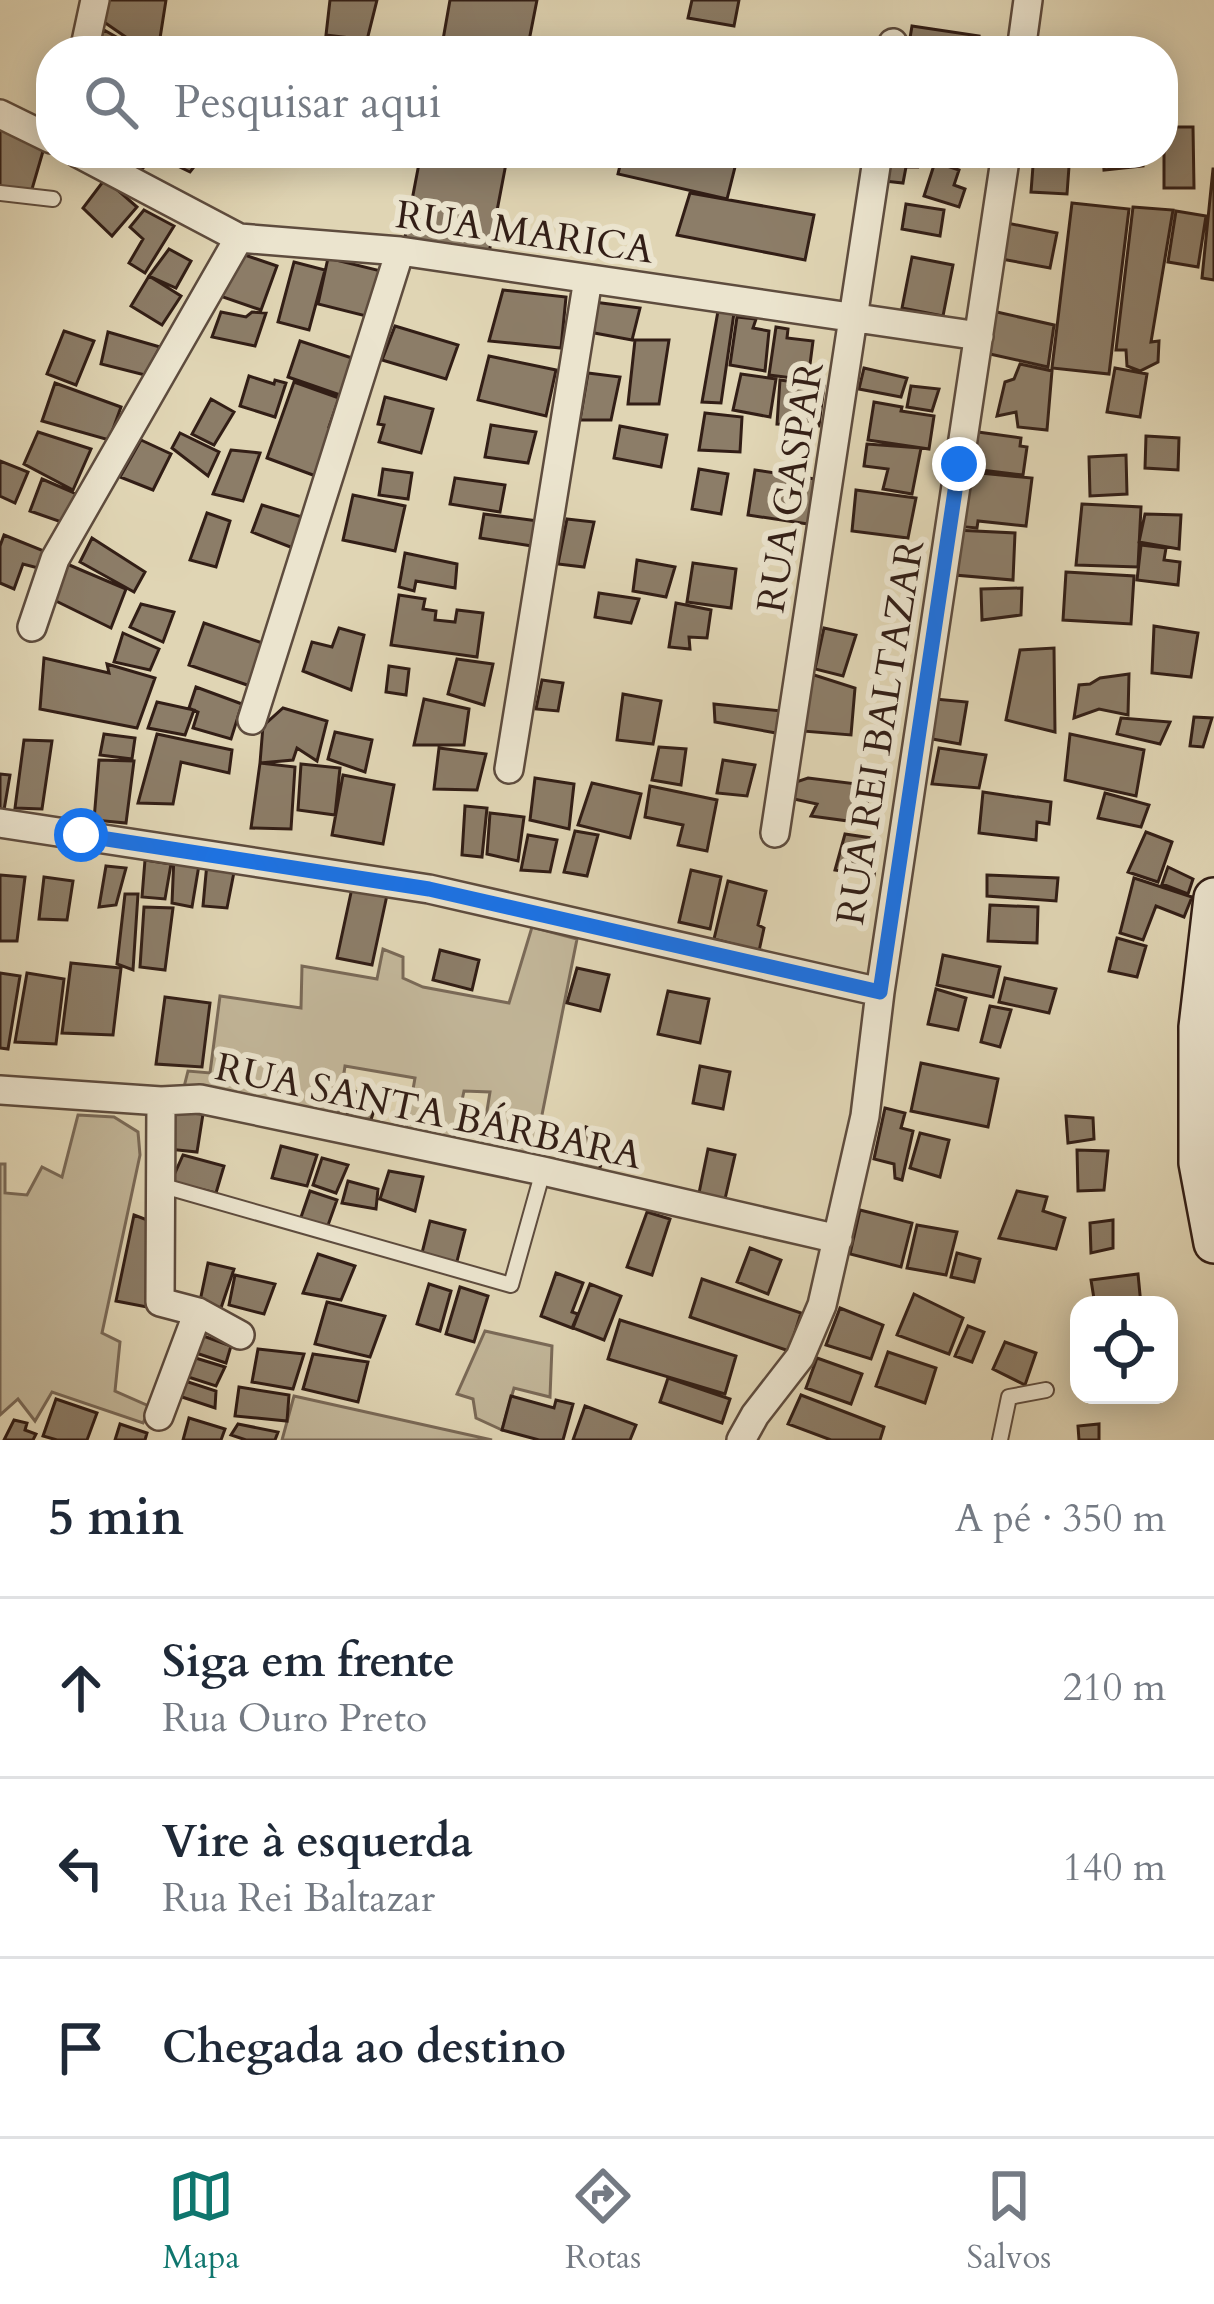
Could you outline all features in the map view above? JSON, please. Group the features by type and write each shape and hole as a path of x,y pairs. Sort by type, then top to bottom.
{"street":[{"path":"87,36 95,0"},
{"path":"1023,36 1028,0"},
{"path":"0,114 36,132"},
{"name":"RUA MARICA","path":"106,168 239,238 400,251 979,336"},
{"name":"RUA GASPAR","path":"775,833 876,168"},
{"name":"RUA REI BALTAZAR","path":"740,1440 800,1358 822,1305 866,1116 880,992 1004,168"},
{"path":"32,627 55,559 239,238"},
{"path":"252,720 400,251"},
{"path":"509,769 589,279"},
{"path":"0,823 429,889 880,992"},
{"path":"1214,898 1198,1027 1199,1163 1214,1243"},
{"name":"RUA SANTA BÁRBARA","path":"0,1090 161,1101 200,1099 838,1239"},
{"path":"161,1101 160,1302 197,1312 240,1334"},
{"path":"159,1416 197,1312"}],"lane":[{"path":"0,193 53,199"},
{"path":"160,1185 511,1285 543,1171"},
{"path":"1000,1440 1009,1397 1046,1390"}],"shaded area":[{"path":"532,927 577,939 533,1160 481,1148 490,1092 464,1091 452,1146 405,1135 415,1078 345,1066 337,1120 184,1087 188,1071 210,1073 220,996 301,1008 302,966 377,979 383,949 403,957 403,978 423,987 509,1003"},
{"path":"78,1115 114,1117 138,1132 140,1155 102,1333 120,1342 115,1391 151,1407 143,1423 52,1392 35,1421 18,1399 0,1415 0,1164 5,1164 5,1193 27,1195 42,1167 62,1177"},
{"path":"485,1331 552,1346 550,1397 514,1388 502,1430 476,1418 473,1399 457,1394"},
{"path":"294,1396 492,1440 282,1440"}],"building":[{"path":"107,0 166,0 160,36 124,36 104,22"},
{"path":"330,0 377,0 368,36 326,35"},
{"path":"450,0 537,0 530,36 444,36"},
{"path":"692,0 739,0 734,26 688,18"},
{"path":"912,26 979,36 910,36"},
{"path":"1178,127 1193,127 1194,188 1164,188 1164,168 1178,168"},
{"path":"0,128 36,138 38,168 30,196 0,187"},
{"path":"418,168 505,168 488,258 404,242"},
{"path":"619,168 735,168 727,199 618,174"},
{"path":"887,168 906,168 903,183 884,181"},
{"path":"933,168 959,170 954,185 965,189 959,207 924,196"},
{"path":"1033,168 1069,168 1067,194 1031,192"},
{"path":"1214,169 1214,280 1202,278"},
{"path":"105,179 137,207 112,236 83,208"},
{"path":"690,193 814,215 805,260 677,235"},
{"path":"1072,203 1129,209 1109,374 1052,368"},
{"path":"906,204 944,210 940,236 902,229"},
{"path":"1133,207 1173,210 1151,342 1159,341 1158,362 1140,371 1127,366 1126,350 1116,350"},
{"path":"144,210 174,226 145,273 129,263 143,239 130,227"},
{"path":"1176,211 1206,216 1198,267 1168,262"},
{"path":"1002,222 1057,233 1050,268 996,258"},
{"path":"169,249 191,261 176,288 149,276"},
{"path":"242,254 277,266 261,310 220,296"},
{"path":"912,257 953,265 943,316 902,308"},
{"path":"328,258 381,271 370,317 318,304"},
{"path":"294,262 325,270 309,330 278,322"},
{"path":"149,276 181,296 162,325 131,306"},
{"path":"503,290 566,297 561,348 489,341"},
{"path":"594,302 640,308 632,340 589,332"},
{"path":"988,310 1054,325 1048,367 981,352"},
{"path":"718,311 734,313 721,403 702,402"},
{"path":"221,312 246,317 252,312 266,313 255,346 212,337"},
{"path":"737,317 756,319 753,328 769,331 765,371 730,365"},
{"path":"395,326 458,345 446,379 382,360"},
{"path":"776,327 788,329 787,338 813,341 808,380 769,375"},
{"path":"64,331 94,341 76,385 47,374"},
{"path":"108,332 160,347 145,375 101,364"},
{"path":"635,340 669,340 659,404 628,404"},
{"path":"300,341 352,358 340,395 288,377"},
{"path":"489,356 556,370 546,416 478,400"},
{"path":"1020,364 1052,371 1047,430 1018,427 1016,412 997,416 1005,382 1014,379"},
{"path":"864,368 907,378 901,397 859,389"},
{"path":"1115,368 1147,374 1140,417 1107,412"},
{"path":"588,373 620,377 611,420 580,420"},
{"path":"741,374 776,379 770,417 733,410"},
{"path":"249,376 286,383 275,417 240,406"},
{"path":"780,380 824,386 819,426 777,424"},
{"path":"294,382 339,398 329,427 338,431 321,478 267,458"},
{"path":"55,383 121,407 109,440 42,421"},
{"path":"911,386 939,389 932,411 907,407"},
{"path":"385,397 433,409 421,453 379,442"},
{"path":"211,399 234,412 214,445 192,434"},
{"path":"874,402 934,416 929,449 868,440"},
{"path":"705,413 742,417 740,452 699,450"},
{"path":"491,425 536,432 528,463 485,457"},
{"path":"620,426 667,435 661,467 614,458"},
{"path":"38,432 91,449 73,490 24,464"},
{"path":"978,432 1021,438 1020,446 1027,447 1023,475 973,469"},
{"path":"180,433 219,452 208,476 172,448"},
{"path":"1146,436 1179,438 1178,470 1145,468"},
{"path":"141,440 171,454 153,490 120,477"},
{"path":"867,444 921,448 912,494 883,489 888,469 864,466"},
{"path":"231,450 260,453 243,501 213,494"},
{"path":"1126,455 1127,494 1090,496 1089,457"},
{"path":"0,461 28,472 15,503 0,496"},
{"path":"383,469 412,473 408,499 379,495"},
{"path":"699,469 728,474 721,514 692,509"},
{"path":"755,470 815,479 808,524 748,515"},
{"path":"960,471 1032,478 1026,526 978,521 977,528 954,526"},
{"path":"455,478 505,485 500,512 450,504"},
{"path":"42,479 77,494 64,523 30,511"},
{"path":"856,490 916,498 908,538 852,531"},
{"path":"353,495 405,506 395,551 343,540"},
{"path":"1082,504 1141,507 1138,567 1076,565"},
{"path":"262,505 305,518 293,548 252,532"},
{"path":"207,513 230,521 216,567 190,560"},
{"path":"484,514 538,521 532,546 480,538"},
{"path":"1145,514 1181,515 1179,549 1139,542"},
{"path":"567,519 594,522 584,567 558,564"},
{"path":"955,530 1015,533 1013,580 955,575"},
{"path":"4,535 44,551 38,568 23,564 14,589 0,583"},
{"path":"92,538 145,572 134,592 80,562"},
{"path":"1141,545 1166,548 1164,560 1180,562 1178,585 1137,580"},
{"path":"405,553 457,564 455,588 416,581 414,591 399,587"},
{"path":"637,560 675,567 666,597 633,591"},
{"path":"693,563 736,569 731,608 687,602"},
{"path":"67,564 126,589 111,628 54,600"},
{"path":"1066,572 1134,576 1131,624 1063,620"},
{"path":"1022,588 1021,615 982,620 981,589"},
{"path":"599,593 639,599 631,623 595,617"},
{"path":"399,595 425,599 423,609 436,611 435,620 455,622 457,610 483,613 477,657 391,645"},
{"path":"676,603 711,610 707,638 689,637 690,649 669,647"},
{"path":"141,604 174,612 163,642 130,627"},
{"path":"204,623 268,645 253,687 189,665"},
{"path":"1154,626 1198,633 1191,677 1152,673"},
{"path":"339,628 364,635 351,690 303,671 312,642 332,647"},
{"path":"824,628 856,635 843,676 815,669"},
{"path":"123,633 159,649 150,670 114,662"},
{"path":"1054,648 1055,732 1006,720 1020,650"},
{"path":"44,658 109,673 107,664 155,678 137,728 40,709"},
{"path":"457,659 493,664 484,705 448,694"},
{"path":"389,666 409,669 406,695 386,692"},
{"path":"811,674 855,688 851,735 802,731"},
{"path":"1129,674 1128,715 1099,709 1074,718 1079,685"},
{"path":"542,680 563,683 558,711 536,709"},
{"path":"196,687 242,704 231,739 193,728 198,712 189,708"},
{"path":"623,694 661,701 653,744 617,740"},
{"path":"424,699 469,709 464,745 414,745"},
{"path":"935,699 967,702 960,744 927,738"},
{"path":"157,702 194,710 185,735 148,728"},
{"path":"714,704 782,711 776,733 715,722"},
{"path":"283,708 327,721 317,761 297,748 293,760 260,763 263,726"},
{"path":"1194,717 1212,718 1203,747 1190,746"},
{"path":"1121,718 1170,722 1160,744 1117,734"},
{"path":"335,732 372,740 365,772 328,759"},
{"path":"104,734 135,738 132,759 100,755"},
{"path":"157,734 232,750 229,773 181,762 173,804 138,803"},
{"path":"1070,734 1144,750 1136,796 1065,780"},
{"path":"24,740 52,741 42,809 15,808"},
{"path":"659,747 686,749 681,785 652,780"},
{"path":"439,748 486,754 477,790 434,789"},
{"path":"939,748 986,755 979,788 932,784"},
{"path":"99,760 134,761 126,823 94,820"},
{"path":"723,760 755,765 747,796 717,793"},
{"path":"260,763 295,767 291,829 251,828"},
{"path":"301,764 340,768 335,815 298,810"},
{"path":"0,774 10,775 4,810 0,810"},
{"path":"343,775 394,785 383,844 332,835"},
{"path":"535,778 574,784 569,829 530,820"},
{"path":"808,778 857,784 869,793 863,823 811,816 817,804 794,799 793,783"},
{"path":"592,783 641,794 630,838 578,825"},
{"path":"650,786 717,800 707,851 678,845 683,825 645,817"},
{"path":"983,792 1051,802 1049,824 1037,822 1036,840 979,833"},
{"path":"1105,793 1149,805 1141,827 1098,818"},
{"path":"465,806 487,808 482,857 462,855"},
{"path":"490,813 524,817 518,861 487,854"},
{"path":"575,831 598,835 587,876 564,872"},
{"path":"1146,832 1172,842 1158,882 1128,872"},
{"path":"845,834 879,839 874,876 835,870"},
{"path":"528,835 557,840 550,872 521,870"},
{"path":"174,856 200,859 192,907 172,903"},
{"path":"145,860 171,864 165,899 142,897"},
{"path":"207,863 235,867 227,908 203,906"},
{"path":"106,866 126,868 116,905 99,907"},
{"path":"1168,867 1193,879 1188,894 1162,884"},
{"path":"691,870 721,877 710,929 679,922"},
{"path":"0,875 25,877 17,941 0,941"},
{"path":"987,875 1058,878 1056,901 987,896"},
{"path":"44,877 73,881 67,920 39,919"},
{"path":"1134,878 1192,897 1184,917 1156,906 1143,940 1120,933"},
{"path":"728,881 766,891 758,925 764,928 759,951 714,939"},
{"path":"352,888 387,895 372,965 337,958"},
{"path":"125,894 138,894 133,970 117,964"},
{"path":"990,905 1038,907 1037,943 988,941"},
{"path":"144,907 173,908 165,970 140,967"},
{"path":"1117,938 1146,946 1137,977 1109,971"},
{"path":"440,950 479,960 472,990 433,980"},
{"path":"943,955 1000,967 993,997 937,985"},
{"path":"71,963 121,968 113,1035 62,1033"},
{"path":"577,968 609,975 600,1011 567,1003"},
{"path":"0,973 20,976 8,1049 0,1048"},
{"path":"27,973 64,979 56,1044 15,1042"},
{"path":"1005,978 1056,989 1049,1013 999,1002"},
{"path":"936,989 966,998 958,1030 928,1024"},
{"path":"668,991 709,999 700,1043 658,1034"},
{"path":"165,997 210,1003 202,1067 156,1064"},
{"path":"990,1006 1011,1010 1000,1047 981,1042"},
{"path":"921,1063 998,1079 988,1127 911,1111"},
{"path":"700,1066 730,1072 723,1109 693,1103"},
{"path":"354,1091 378,1098 368,1129 344,1124"},
{"path":"885,1108 905,1113 901,1128 913,1131 902,1180 895,1178 894,1164 874,1159"},
{"path":"174,1112 203,1114 197,1152 168,1149"},
{"path":"1066,1116 1093,1118 1094,1139 1068,1143"},
{"path":"586,1127 611,1135 596,1179 571,1171"},
{"path":"920,1133 949,1140 940,1177 910,1168"},
{"path":"281,1146 317,1155 307,1186 272,1178"},
{"path":"708,1149 735,1155 725,1199 699,1193"},
{"path":"1077,1150 1108,1151 1104,1190 1078,1191"},
{"path":"183,1155 224,1166 216,1193 171,1182"},
{"path":"322,1158 348,1165 336,1193 313,1185"},
{"path":"389,1171 423,1177 415,1211 380,1199"},
{"path":"348,1181 378,1189 376,1209 342,1203"},
{"path":"310,1191 337,1200 327,1228 300,1220"},
{"path":"1017,1191 1047,1197 1043,1211 1065,1218 1056,1249 999,1238"},
{"path":"860,1210 912,1223 901,1267 850,1254"},
{"path":"647,1212 670,1219 652,1275 627,1267"},
{"path":"134,1215 150,1221 152,1308 116,1301"},
{"path":"1113,1220 1113,1248 1091,1253 1090,1223"},
{"path":"430,1221 465,1230 456,1265 421,1257"},
{"path":"917,1225 957,1232 946,1275 907,1268"},
{"path":"750,1248 781,1260 768,1294 737,1282"},
{"path":"957,1253 980,1259 974,1282 951,1277"},
{"path":"318,1254 355,1266 341,1300 303,1293"},
{"path":"208,1263 234,1269 221,1308 200,1301"},
{"path":"556,1273 583,1283 572,1312 578,1314 572,1328 541,1316"},
{"path":"1138,1274 1140,1296 1094,1296 1091,1280"},
{"path":"235,1275 275,1284 264,1314 229,1305"},
{"path":"702,1279 801,1313 789,1351 690,1317"},
{"path":"429,1284 451,1291 440,1331 417,1324"},
{"path":"590,1284 621,1296 604,1340 573,1328"},
{"path":"460,1287 488,1296 474,1342 446,1334"},
{"path":"914,1294 963,1318 949,1354 897,1335"},
{"path":"327,1302 385,1316 370,1357 315,1344"},
{"path":"840,1308 883,1325 871,1359 826,1345"},
{"path":"620,1320 736,1356 725,1394 608,1359"},
{"path":"968,1326 984,1332 972,1362 955,1356"},
{"path":"198,1334 231,1346 226,1363 190,1351"},
{"path":"1005,1342 1036,1353 1025,1385 993,1369"},
{"path":"258,1349 304,1354 293,1389 252,1382"},
{"path":"888,1352 936,1368 925,1403 876,1386"},
{"path":"313,1354 368,1362 358,1402 303,1389"},
{"path":"189,1356 225,1367 216,1386 182,1375"},
{"path":"817,1358 862,1374 851,1404 806,1388"},
{"path":"668,1378 730,1399 722,1423 660,1402"},
{"path":"179,1379 216,1391 215,1408 173,1394"},
{"path":"239,1387 289,1395 287,1421 235,1416"},
{"path":"801,1395 884,1427 880,1440 831,1440 788,1424"},
{"path":"511,1396 554,1408 556,1400 573,1404 563,1440 539,1440 502,1430"},
{"path":"56,1399 97,1413 87,1440 43,1436"},
{"path":"585,1406 636,1425 630,1440 573,1440"},
{"path":"189,1418 225,1429 221,1440 183,1440"},
{"path":"14,1420 27,1423 25,1430 36,1434 33,1440 4,1440"},
{"path":"120,1424 147,1433 145,1440 115,1440"},
{"path":"238,1424 278,1432 275,1440 246,1440 231,1435"},
{"path":"1099,1424 1099,1440 1079,1440 1078,1426"}],"route":[{"path":"81,835 429,889 880,992 959,464"}]}
